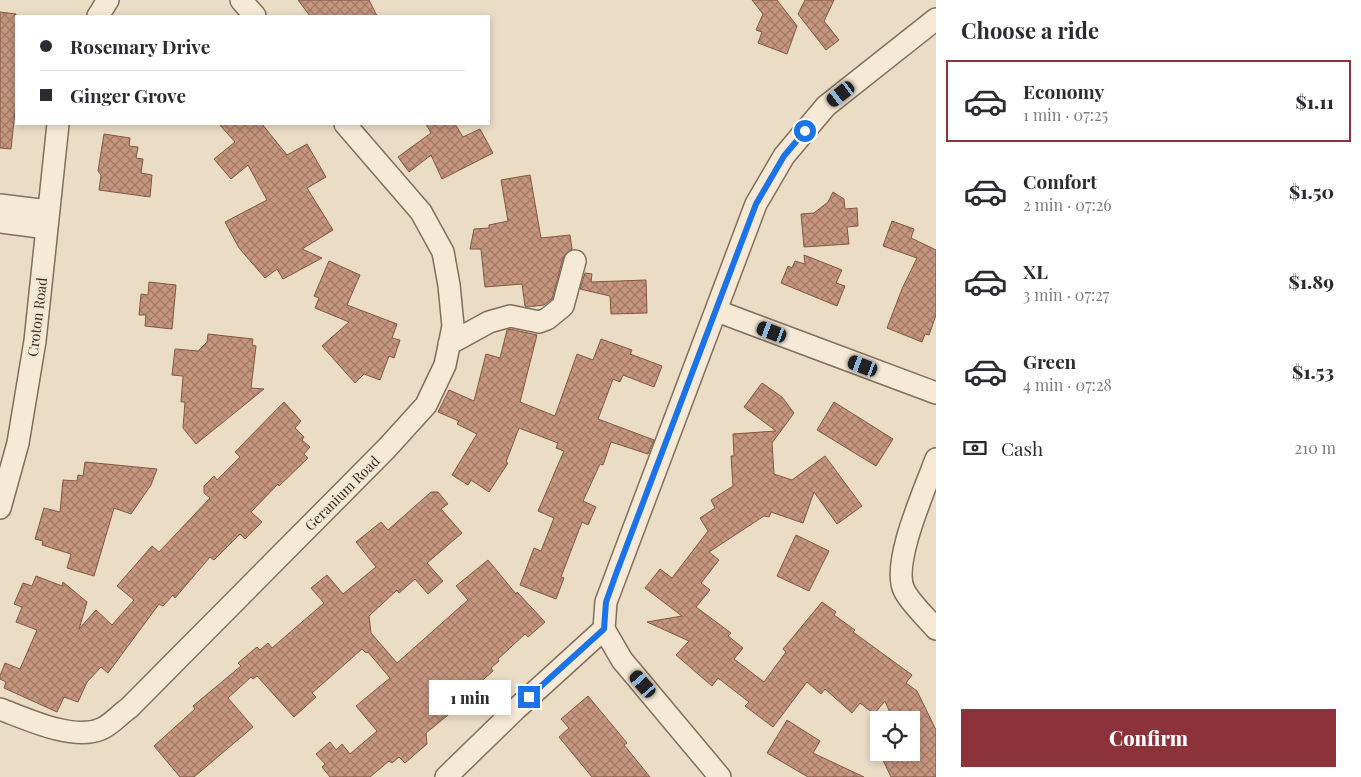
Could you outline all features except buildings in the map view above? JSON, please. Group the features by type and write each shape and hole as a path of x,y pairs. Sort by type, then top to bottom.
{"street":[{"path":"99,15 108,0"},
{"path":"241,0 253,15"},
{"path":"720,777 622,660 604,629 606,602 756,204 784,156 826,106 936,19"},
{"name":"Croton Road","path":"0,508 18,443 35,341 58,125"},
{"name":"Geranium Road","path":"0,710 39,724 77,733 101,729 129,708 380,455 426,405 445,365 453,326 442,252 421,212 346,125"},
{"path":"0,205 48,220"},
{"path":"0,222 48,220"},
{"path":"449,344 489,322 510,316 539,322 547,318 563,306 575,261"},
{"path":"717,311 936,393"},
{"path":"936,460 906,543 901,565 903,589 936,629"},
{"path":"446,777 516,709 604,629"}],"route":[{"path":"529,697 604,629 606,602 616,574 756,204 784,156 805,131"}]}
